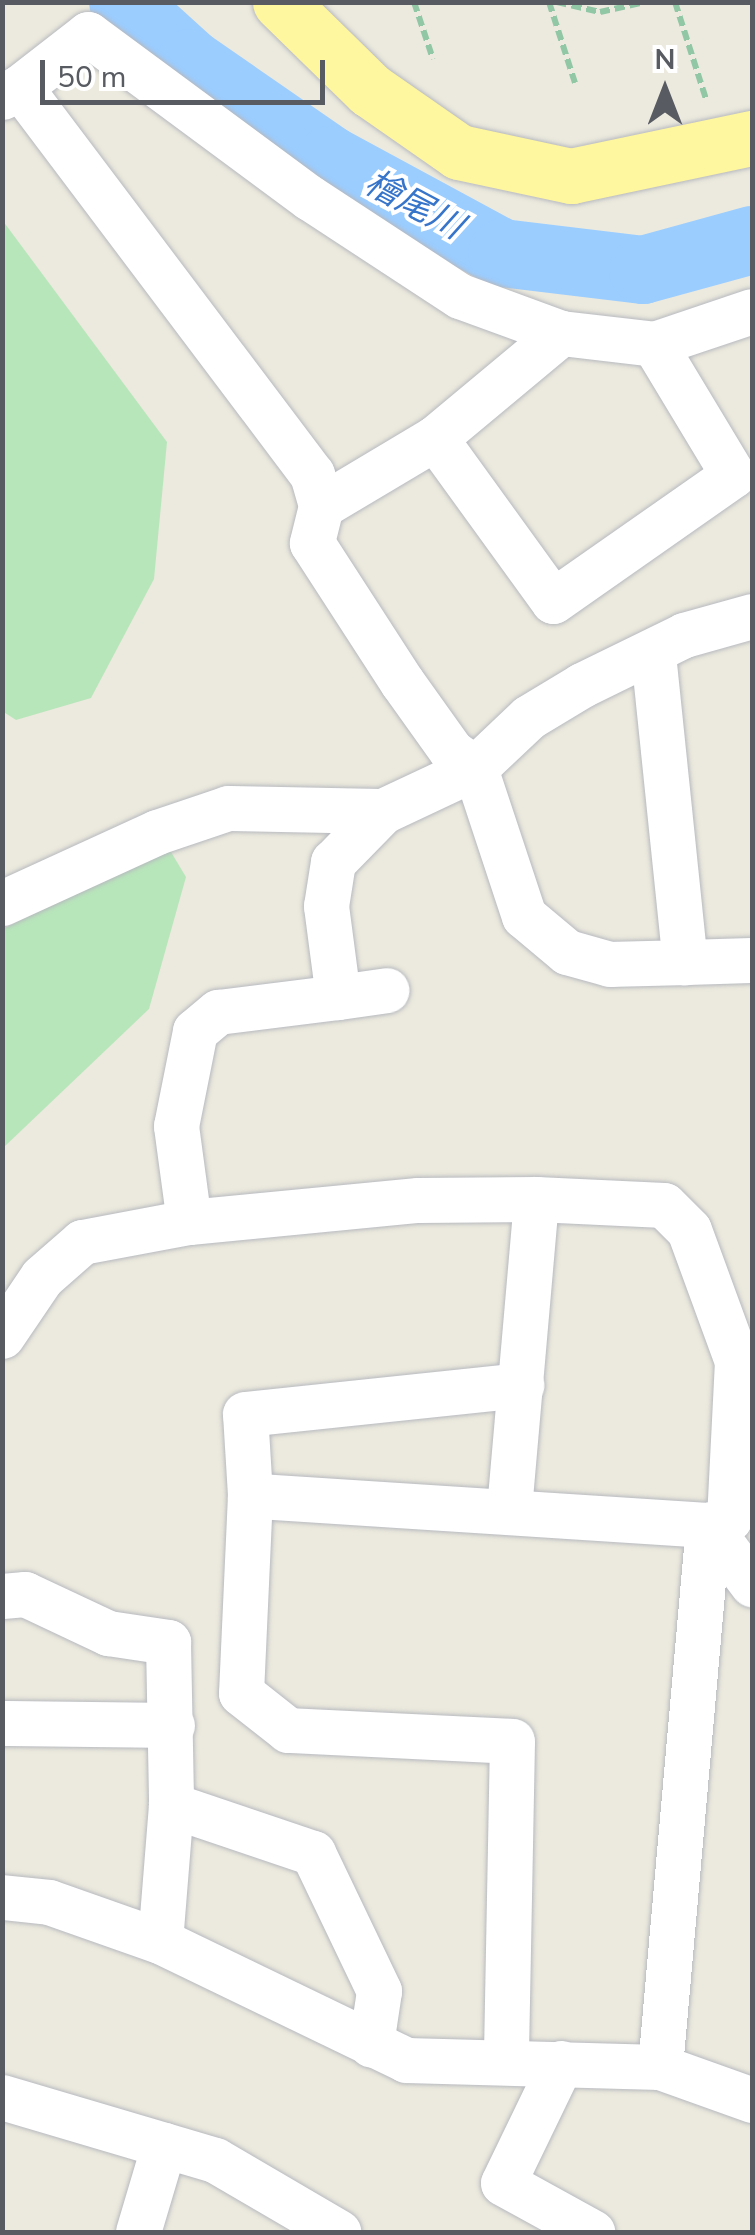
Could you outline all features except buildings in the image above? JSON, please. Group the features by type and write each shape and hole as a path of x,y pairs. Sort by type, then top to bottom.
{"main road":[{"path":"280,2 370,90 459,152 571,176 752,138"}],"street":[{"path":"752,311 654,344 561,333 460,296 310,198 88,34 11,92 312,474 320,506 312,543 452,752 475,768 524,916 568,952 610,964 752,960"},
{"path":"320,506 435,438 561,333"},
{"path":"435,438 553,601 733,474 654,344"},
{"path":"338,996 326,906 332,862 383,811 475,768 529,717 684,635 752,616"},
{"path":"654,654 685,962"},
{"path":"2,904 157,832 228,808 383,811"},
{"path":"189,1222 176,1126 194,1031 218,1012 387,990"},
{"path":"2,1336 42,1276 82,1242 189,1222 418,1200 536,1200 664,1204 689,1230 737,1361 730,1519 708,1525 250,1495"},
{"path":"509,1509 536,1200"},
{"path":"506,2060 512,1741 288,1730 242,1693 250,1495 244,1414 520,1385"},
{"path":"708,1525 752,1584"},
{"path":"660,2067 708,1525"},
{"path":"2,1596 25,1594 108,1633 168,1642 170,1805 160,1941"},
{"path":"2,1723 172,1725"},
{"path":"170,1805 313,1853 379,1991 371,2044"},
{"path":"2,1897 49,1902 160,1941 406,2060 660,2067 752,2100"},
{"path":"561,2063 503,2184 592,2232"},
{"path":"2,2097 215,2160 338,2232"},
{"path":"138,2232 164,2145"}],"path":[{"path":"549,2 575,83"},
{"path":"557,2 600,12 645,2"},
{"path":"675,2 706,99"},
{"path":"418,4 433,59"}],"green space":[{"path":"3,221 167,442 154,579 91,698 16,720 2,711"},
{"path":"168,847 186,877 149,1009 3,1148 3,929"}],"waterway":[{"name":"檜尾川","path":"123,2 190,63 330,160 502,253 643,270 752,240"}]}
